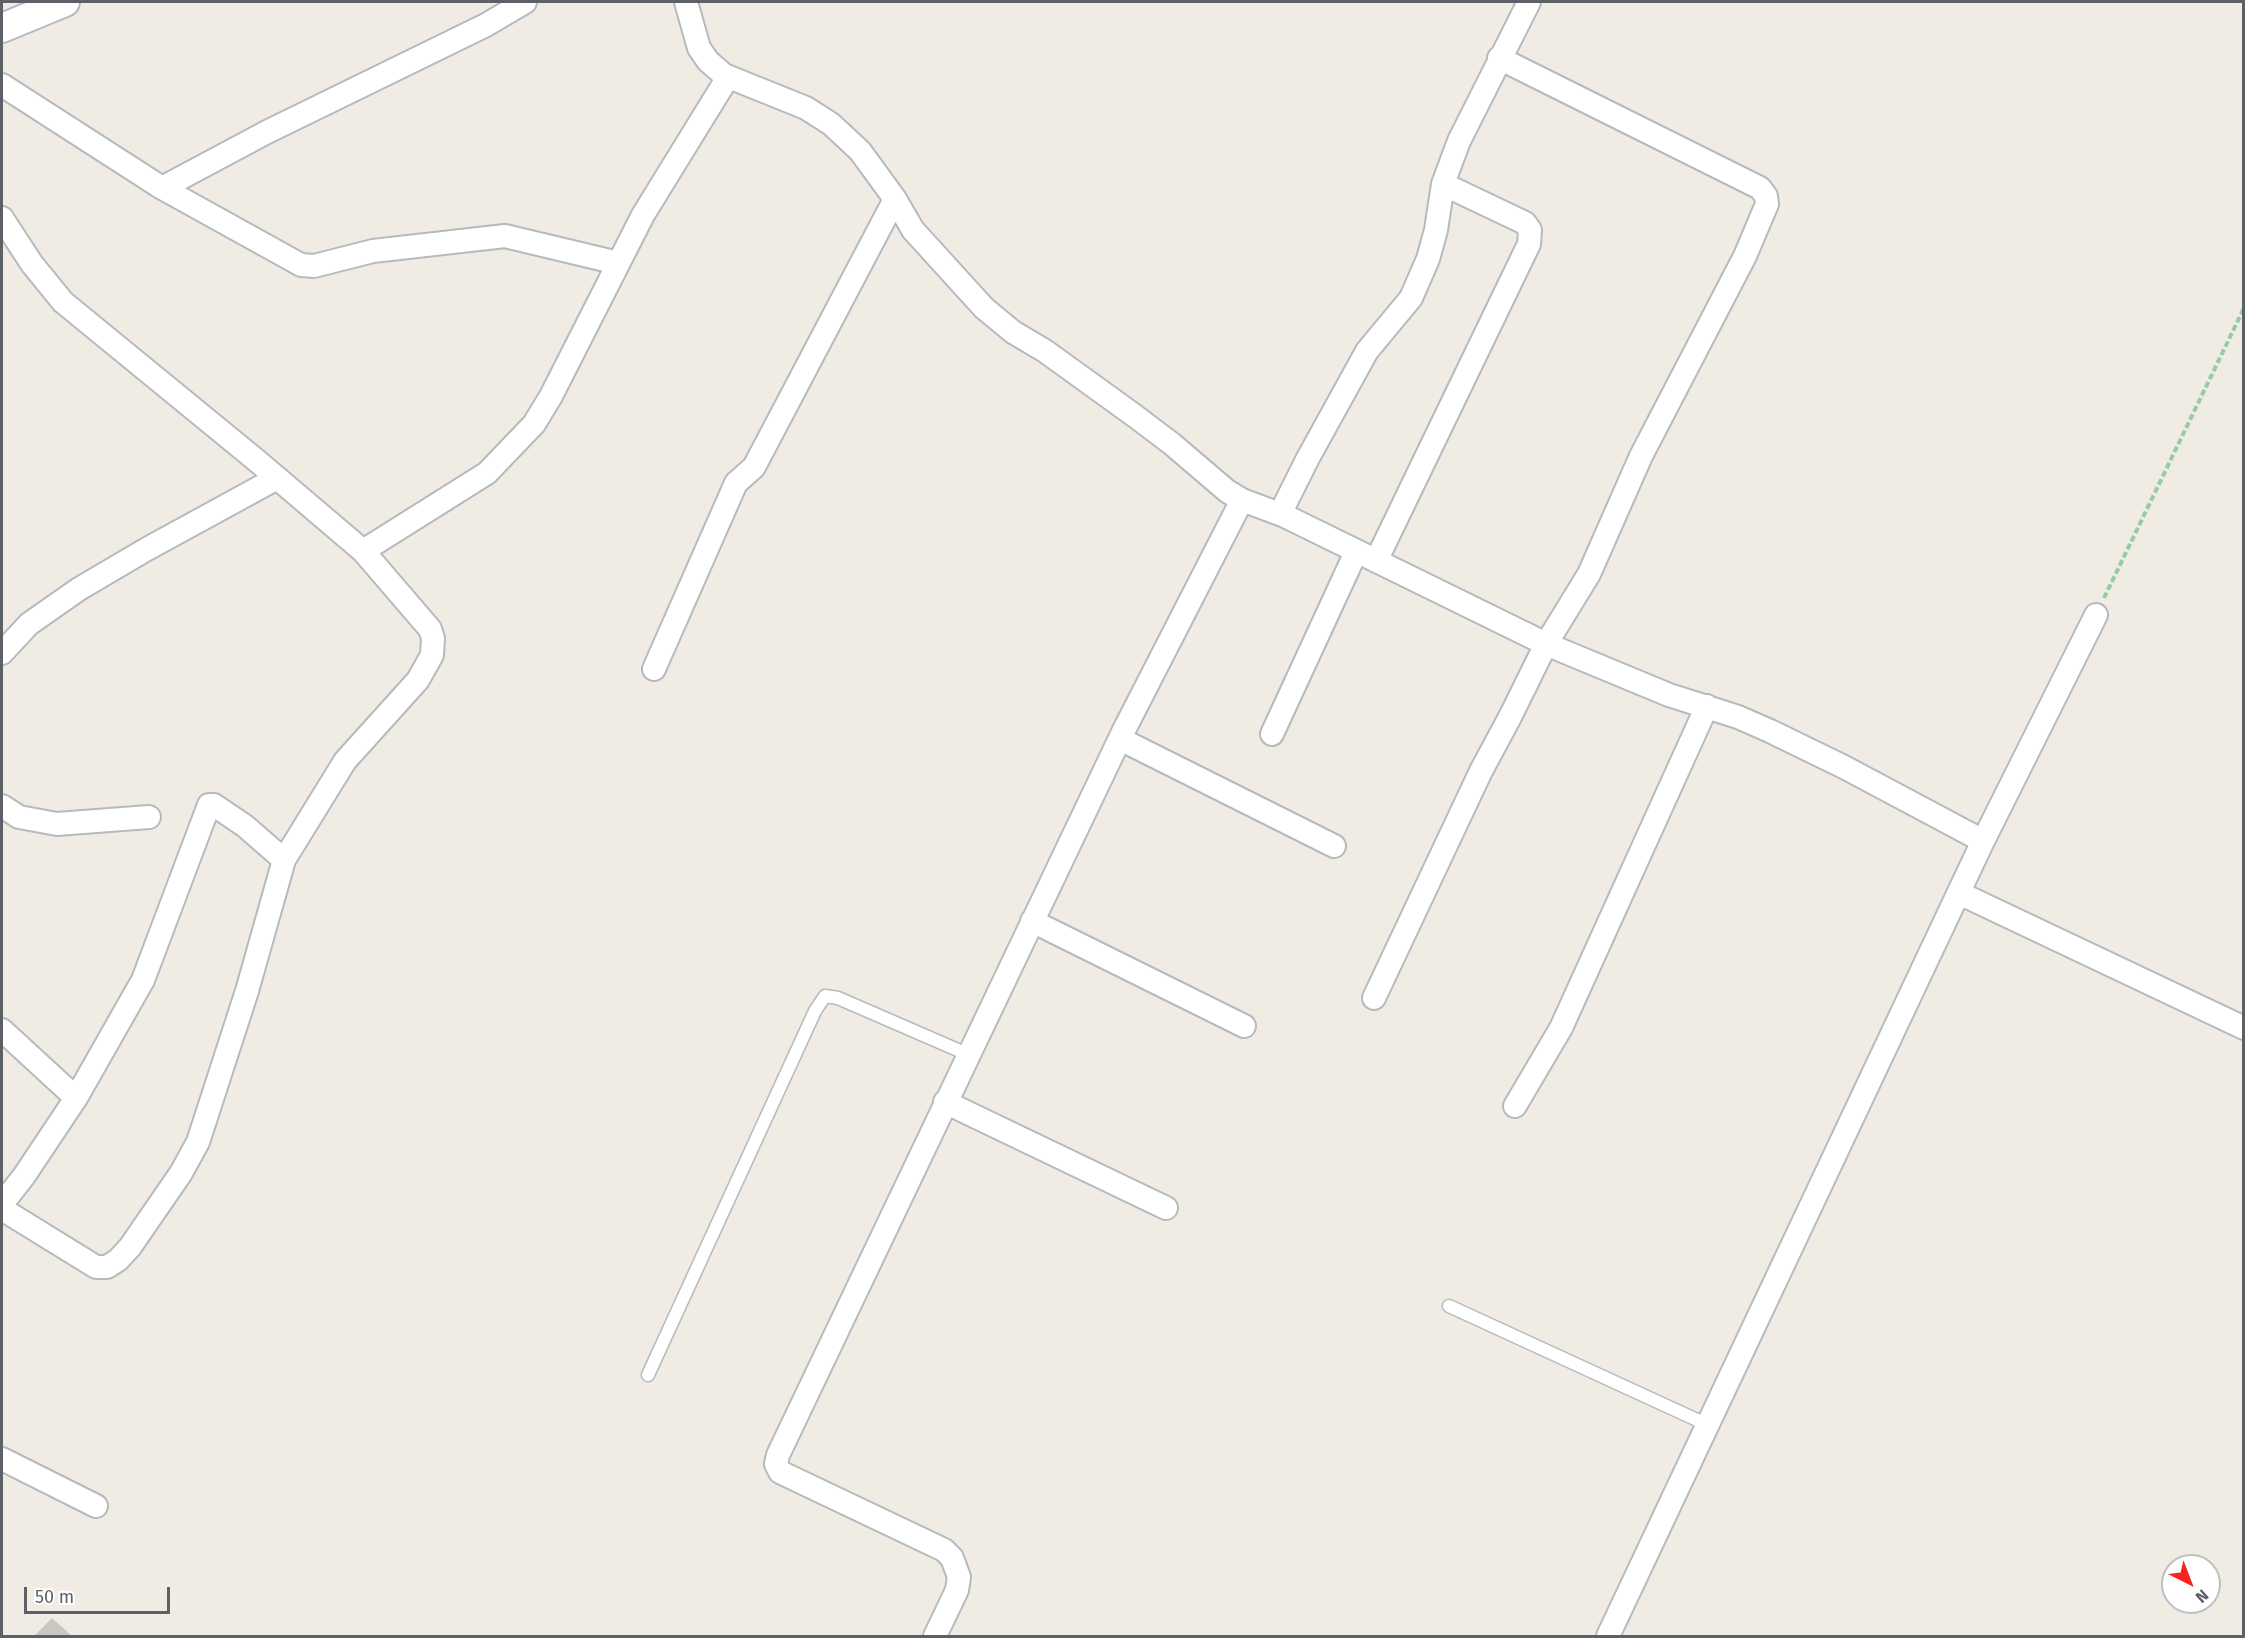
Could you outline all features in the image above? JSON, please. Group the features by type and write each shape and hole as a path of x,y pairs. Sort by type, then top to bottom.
{"street":[{"path":"2,28 65,2"},
{"path":"162,188 525,2"},
{"path":"686,2 699,48 708,61 728,77 806,108 831,124 860,151 895,199 913,230 984,308 1013,332 1045,351 1135,416 1227,491 1242,500 1280,514 1546,644 1668,695 1707,706 1749,722 1844,767 1983,842"},
{"path":"1280,514 1367,351 1412,298 1428,259 1436,230 1443,184 1459,141 1529,2"},
{"path":"1374,998 1481,771 1546,644 1589,574 1641,456 1745,256 1767,204 1766,196 1760,188 1499,58"},
{"path":"363,551 488,473 534,424 551,396 643,216 728,77"},
{"path":"2,85 162,188 301,265 314,266 373,251 505,236 618,263"},
{"path":"1272,734 1529,244 1530,230 1526,223 1443,184"},
{"path":"654,669 736,483 754,467 895,199"},
{"path":"2,218 32,264 63,302 363,551 430,629 433,638 432,656 418,680 345,761 284,860 247,991 198,1142 181,1173 130,1248 107,1267 96,1267 2,1209"},
{"path":"2,653 29,624 79,589 277,478"},
{"path":"935,1636 957,1590 959,1577 952,1558 944,1550 780,1472 776,1464 778,1455 967,1054 1120,739 1242,500"},
{"path":"1608,1636 1983,842 2096,615"},
{"path":"1515,1106 1561,1028 1707,706"},
{"path":"1120,739 1334,846"},
{"path":"2,1204 24,1176 76,1098 143,980 209,806 214,805 245,826 284,860"},
{"path":"2,806 19,817 57,824 149,817"},
{"path":"1959,893 2244,1028"},
{"path":"1032,921 1244,1026"},
{"path":"2,1030 76,1098"},
{"path":"945,1102 1166,1208"},
{"path":"2,1460 96,1506"}],"lane":[{"path":"648,1375 815,1011 825,996 838,998 967,1054"},
{"path":"1449,1306 1708,1425"}],"path":[{"path":"2096,615 2244,308"}],"building":[{"path":"52,1618 72,1636 34,1636"}]}
